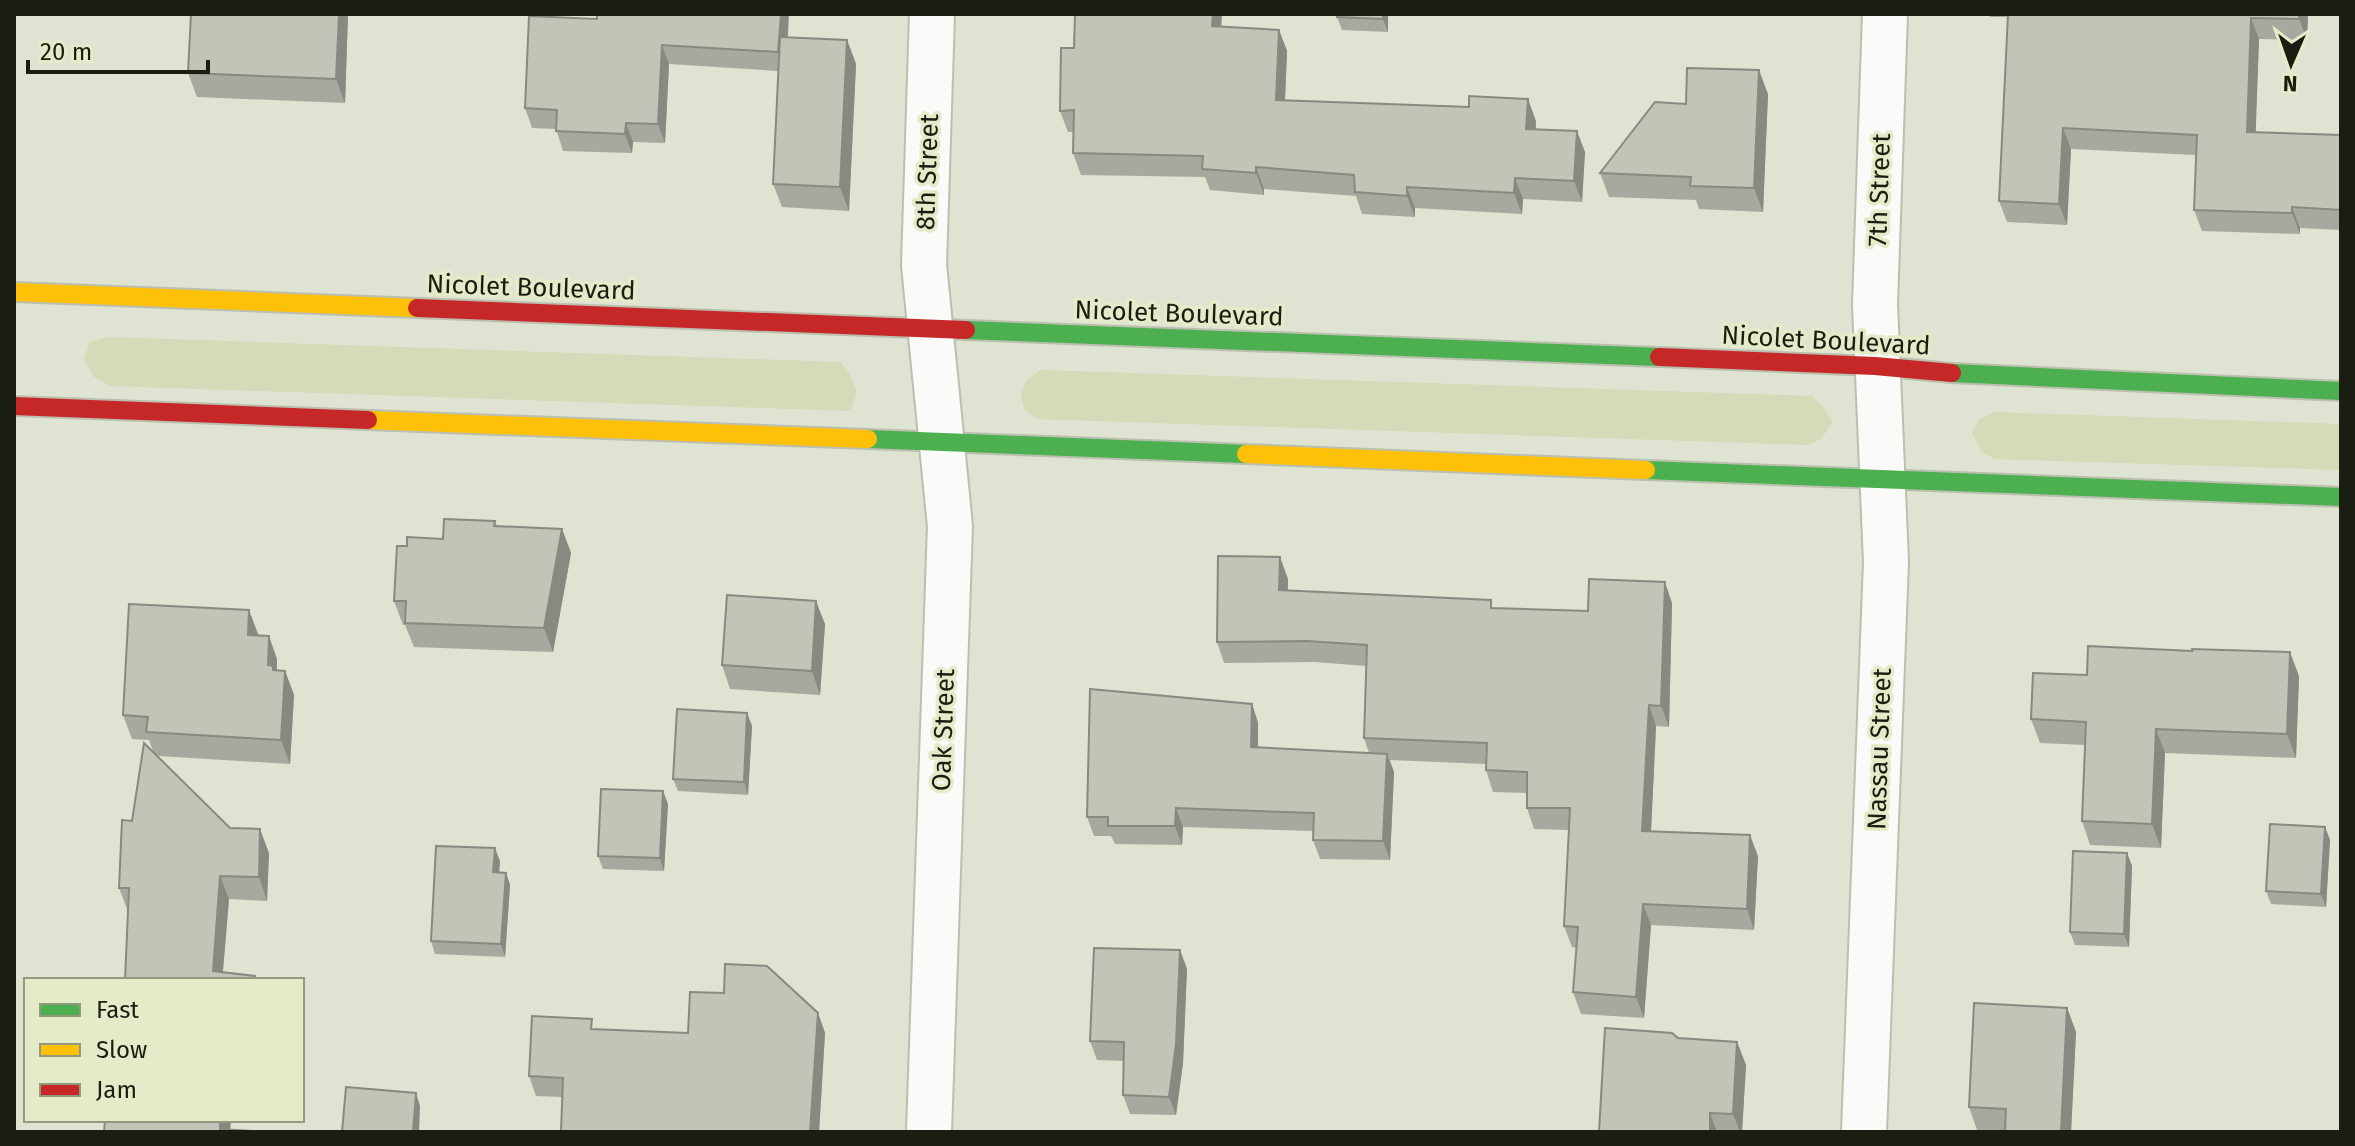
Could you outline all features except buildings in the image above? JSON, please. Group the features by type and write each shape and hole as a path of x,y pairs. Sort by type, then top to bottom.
{"street":[{"name":"8th Street","path":"929,329 924,265 932,14"},
{"name":"7th Street","path":"1875,366 1885,14"},
{"name":"Nicolet Boulevard","path":"14,292 1875,366 1969,374 2341,391"},
{"name":"Oak Street","path":"929,329 950,526 929,1132"},
{"name":"Nassau Street","path":"1864,1132 1886,562 1875,366"},
{"path":"14,406 2341,497"}],"green space":[{"path":"109,337 840,362 849,372 857,392 851,411 111,386 94,377 84,359 90,342"},
{"path":"1041,370 1812,396 1833,422 1821,439 1808,445 1038,419 1025,411 1021,396 1026,380"},
{"path":"1994,412 2341,424 2341,470 1995,459 1981,451 1972,433 1979,419"}],"traffic: fast":[{"path":"966,330 1659,357"},
{"path":"1952,373 2341,391"},
{"path":"868,439 1246,454"},
{"path":"1646,470 2341,497"}],"traffic: slow":[{"path":"14,292 417,308"},
{"path":"368,420 868,439"},
{"path":"1246,454 1646,470"}],"traffic: jam":[{"path":"417,308 966,330"},
{"path":"1659,357 1875,366 1952,373"},
{"path":"14,406 368,420"}]}
